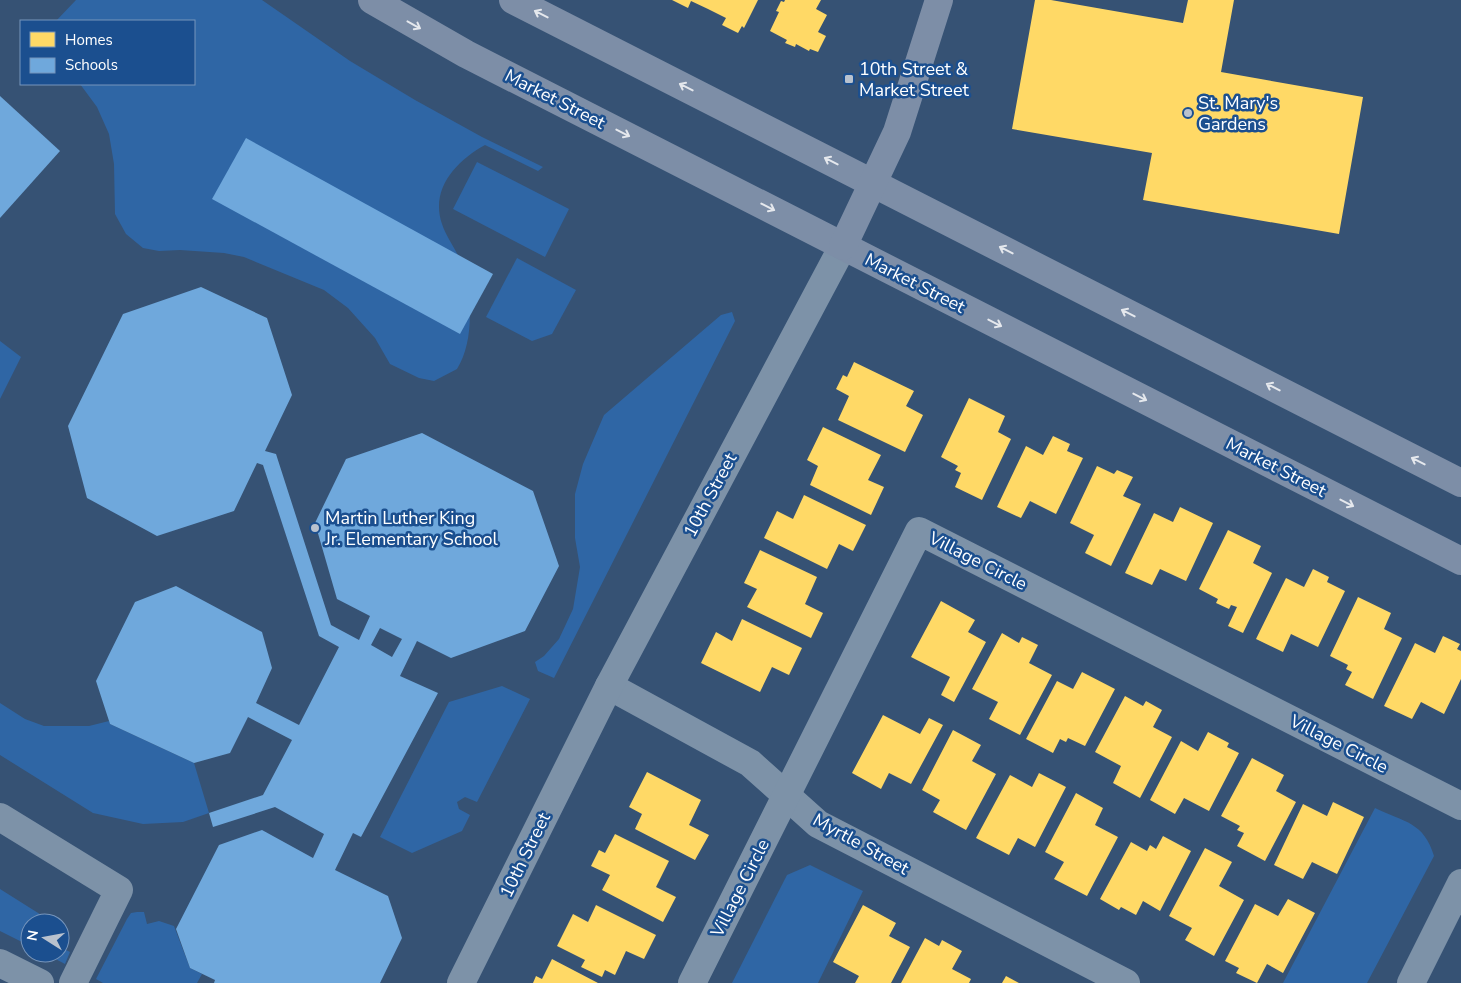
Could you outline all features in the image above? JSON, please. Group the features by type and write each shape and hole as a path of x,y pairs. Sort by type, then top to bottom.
{"main road":[{"name":"Market Street","path":"372,0 466,54 1461,562"},
{"path":"513,0 1458,476"},
{"name":"10th Street","path":"842,246 875,183 897,132 939,0"}],"street":[{"name":"10th Street","path":"461,983 610,686 842,246"},
{"name":"Village Circle","path":"692,983 919,531 1461,806"},
{"name":"Myrtle Street","path":"610,686 750,763 787,794 818,824 1126,983"},
{"path":"0,817 119,890 73,983"},
{"path":"1410,983 1461,883"},
{"path":"0,962 40,983"}],"shaded area":[{"path":"76,0 262,0 350,61 415,100 482,137 543,167 538,171 485,145 464,159 455,168 443,188 439,211 442,224 461,262 468,288 469,331 463,357 457,369 434,381 419,378 390,364 375,338 348,308 324,290 244,257 224,253 180,250 159,251 143,248 126,234 115,214 114,164 109,134 97,107 81,85 195,85 195,20 57,20"},
{"path":"477,162 569,209 545,257 453,209"},
{"path":"517,258 576,290 552,334 532,341 486,317"},
{"path":"732,312 735,321 554,678 538,671 535,662 544,656 559,639 573,609 580,567 575,538 575,494 583,464 604,415 721,315"},
{"path":"0,341 21,357 0,399"},
{"path":"502,686 530,699 477,802 465,797 457,802 459,809 470,815 462,831 412,853 380,837 449,702"},
{"path":"0,703 25,719 44,726 89,726 109,721 110,724 194,763 209,813 183,822 143,824 93,813 0,755"},
{"path":"1375,808 1412,824 1425,836 1434,856 1367,983 1283,983"},
{"path":"810,865 863,891 818,983 732,983 787,875"},
{"path":"0,889 38,913 20,913 20,941 0,931"},
{"path":"144,912 147,924 159,921 174,926 190,968 202,974 197,983 103,983 96,979 127,919 131,913"}],"building: Homes":[{"path":"672,0 758,0 744,28 742,26 738,33 722,25 726,18 708,9 691,1 688,8"},
{"path":"785,0 821,0 816,9 827,15 818,32 826,36 818,52 810,49 809,51 796,44 795,47 785,43 787,40 770,31 779,12 776,11 781,1 784,2"},
{"name":"St. Mary's Gardens","path":"1035,0 1051,0 1183,23 1188,0 1234,0 1221,72 1363,97 1339,234 1143,200 1152,153 1012,129"},
{"path":"854,362 914,391 906,406 923,415 905,452 838,420 849,396 836,389 843,375 847,377"},
{"path":"969,398 1005,416 998,432 1011,439 982,500 955,487 961,473 955,470 958,466 941,457"},
{"path":"823,427 881,455 868,480 884,487 871,515 810,485 818,466 807,460"},
{"path":"1053,436 1070,444 1067,451 1083,458 1056,514 1030,501 1021,518 997,507 1026,446 1043,455"},
{"path":"1097,466 1114,474 1117,470 1133,477 1123,496 1141,504 1111,566 1085,553 1094,535 1070,523"},
{"path":"804,495 866,525 853,551 839,544 827,569 764,538 777,511 793,519"},
{"path":"1180,507 1213,523 1186,581 1160,569 1152,585 1125,573 1154,513 1173,522"},
{"path":"1228,530 1261,546 1253,563 1272,573 1243,633 1228,626 1237,607 1231,605 1229,609 1216,603 1218,599 1199,589"},
{"path":"760,550 817,577 805,604 823,613 811,638 747,607 757,589 744,583"},
{"path":"1313,569 1329,577 1327,582 1345,591 1318,647 1291,634 1283,652 1256,639 1286,578 1304,587"},
{"path":"1358,597 1391,613 1384,629 1402,638 1373,699 1345,685 1352,672 1346,669 1348,665 1330,656"},
{"path":"941,601 975,620 968,632 986,642 954,702 941,695 950,677 911,657"},
{"path":"742,619 802,648 789,675 772,667 760,692 701,663 716,632 732,641"},
{"path":"1002,633 1019,643 1022,637 1038,645 1029,663 1052,675 1020,735 989,719 998,702 972,689"},
{"path":"1443,636 1460,644 1457,649 1461,651 1461,679 1444,714 1421,702 1412,719 1384,706 1415,643 1435,653"},
{"path":"1082,672 1115,689 1085,746 1068,738 1066,742 1060,739 1053,753 1026,739 1057,681 1073,689"},
{"path":"1125,696 1143,706 1146,701 1162,710 1153,727 1172,737 1140,798 1113,783 1121,766 1095,752"},
{"path":"883,715 920,734 929,718 943,725 911,784 889,773 881,789 852,773"},
{"path":"953,730 981,745 972,761 996,774 966,830 933,812 940,800 922,790"},
{"path":"1208,732 1229,743 1227,747 1239,753 1209,811 1184,798 1175,814 1150,800 1181,741 1198,751"},
{"path":"1252,758 1284,775 1276,791 1296,802 1265,861 1237,846 1244,833 1237,830 1240,826 1221,816"},
{"path":"647,772 701,800 689,825 709,835 695,860 635,829 642,814 629,807"},
{"path":"1039,773 1066,787 1035,847 1018,838 1009,855 976,838 1010,775 1032,787"},
{"path":"1076,793 1103,808 1095,825 1118,837 1087,896 1054,879 1064,862 1045,852"},
{"path":"1333,802 1364,817 1337,874 1312,862 1303,879 1274,865 1303,804 1327,816"},
{"path":"615,834 669,861 656,887 676,897 663,922 602,890 610,875 591,866 599,850 605,853"},
{"path":"1163,836 1191,851 1160,911 1143,901 1136,915 1121,907 1119,910 1100,899 1131,842 1147,851 1150,845 1156,849"},
{"path":"1205,848 1232,862 1219,886 1244,900 1214,956 1185,940 1192,928 1169,916"},
{"path":"1288,899 1315,913 1283,973 1267,964 1257,983 1236,973 1239,968 1225,961 1255,904 1278,916"},
{"path":"596,905 656,935 644,959 626,951 615,975 605,970 602,977 581,967 585,960 557,946 573,914 588,922"},
{"path":"863,905 896,923 889,936 910,947 891,983 855,983 859,976 833,962"},
{"path":"925,938 939,946 942,940 962,951 952,969 971,979 969,983 901,983"},
{"path":"552,959 598,983 533,983 536,976 542,979"},
{"path":"1006,976 1019,983 1002,983"}],"building: Schools":[{"path":"0,96 60,151 0,218"},
{"path":"246,138 493,274 460,334 212,199"},
{"path":"201,287 267,318 292,395 265,451 276,454 331,625 359,640 370,616 337,599 315,523 346,459 422,433 533,491 559,566 525,631 451,658 417,641 400,676 438,693 361,837 353,833 335,870 388,896 402,938 380,983 214,983 215,980 190,968 176,929 219,845 262,830 313,858 324,834 275,807 213,827 209,813 263,795 292,740 248,717 230,753 194,763 110,724 96,681 135,602 176,586 262,632 272,668 256,703 299,725 339,647 319,636 263,465 257,463 234,511 157,536 87,498 68,426 123,314","holes":["380,628 402,639 392,657 371,645"]}],"place":[{"name":"10th Street & Market Street","path":"849,79"},
{"name":"St. Mary's Gardens","path":"1188,113"},
{"name":"Martin Luther King Jr. Elementary School","path":"315,528"}]}
